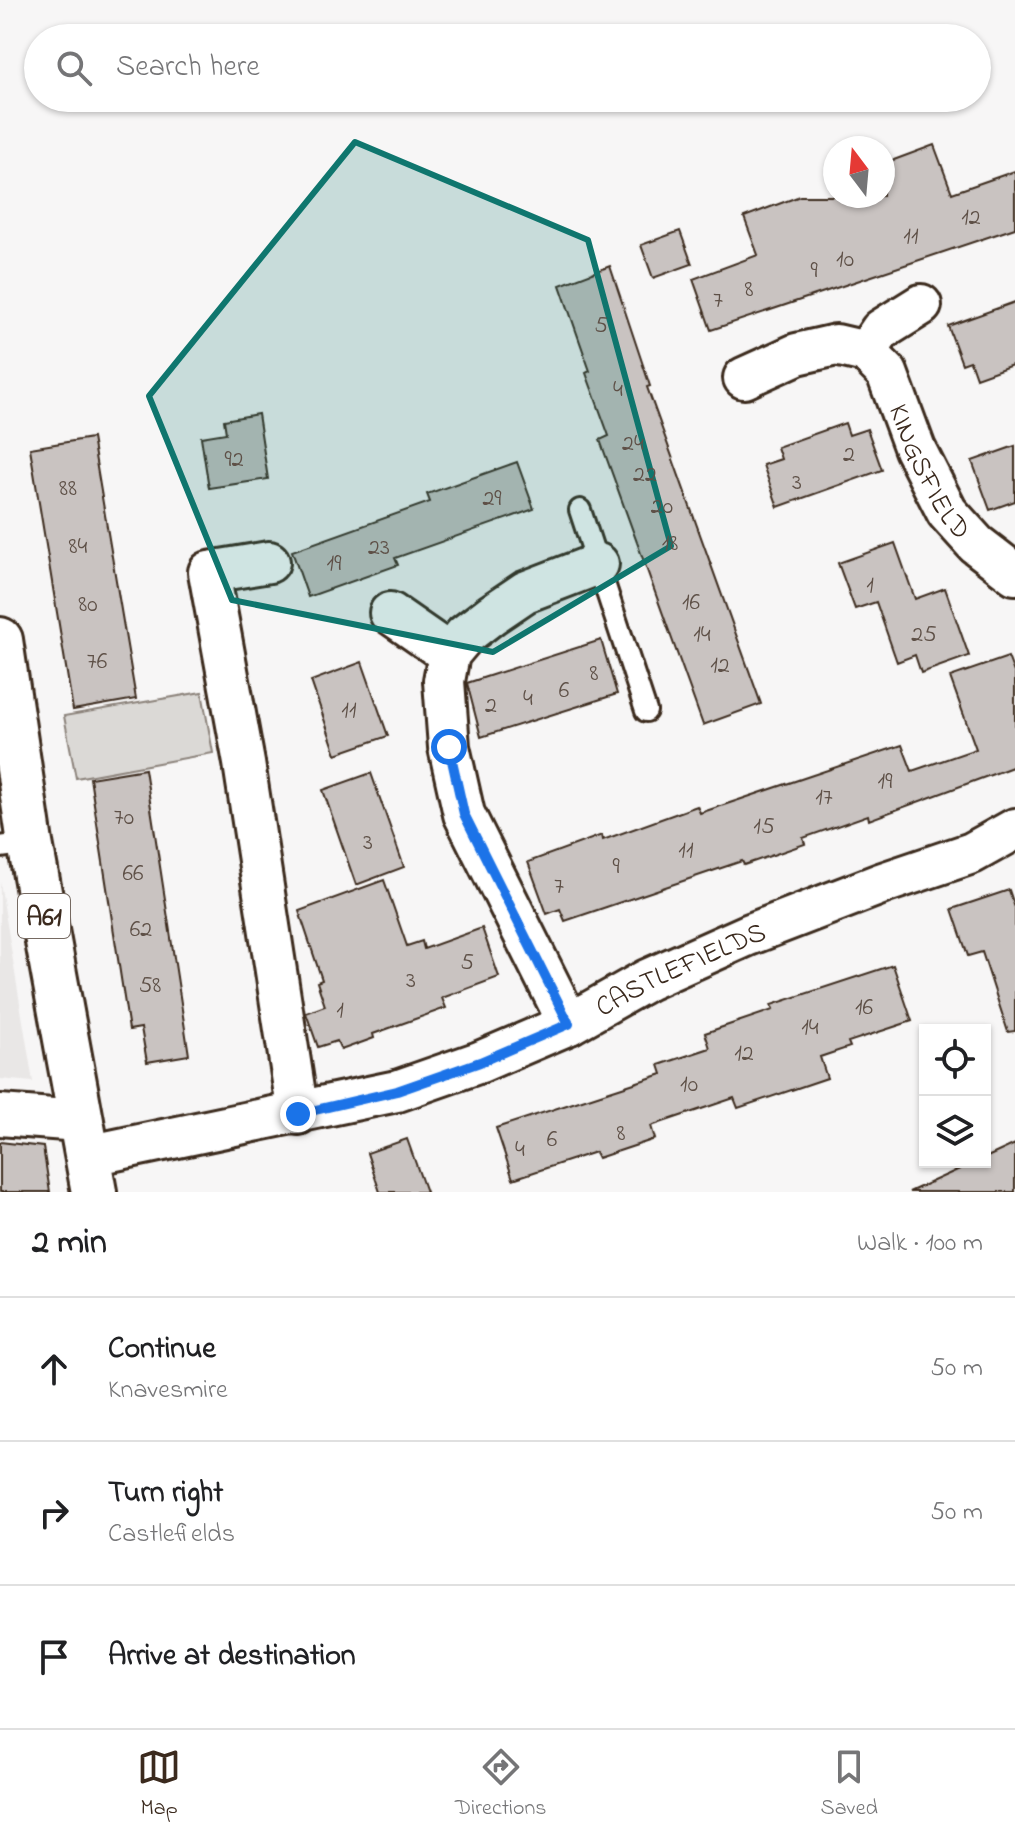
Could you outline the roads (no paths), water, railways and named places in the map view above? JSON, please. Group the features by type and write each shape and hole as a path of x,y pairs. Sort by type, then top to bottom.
{"main road":[{"name":"A61","path":"1,657 15,845 87,1156"}],"street":[{"path":"744,378 797,354 836,345 866,352 881,330 921,305"},
{"name":"KINGSFIELD","path":"866,352 887,373 915,449 947,512 976,544 1015,574"},
{"path":"269,562 209,572 244,763 298,1114"},
{"path":"569,1024 464,814 449,747 444,681 449,654 465,635 525,592 598,564"},
{"path":"390,613 449,654"},
{"name":"CASTLEFIELDS","path":"0,1115 87,1156 397,1091 480,1062 569,1024 647,980 748,935 883,883 972,853 1015,829"}],"lane":[{"path":"580,510 646,711"}]}
